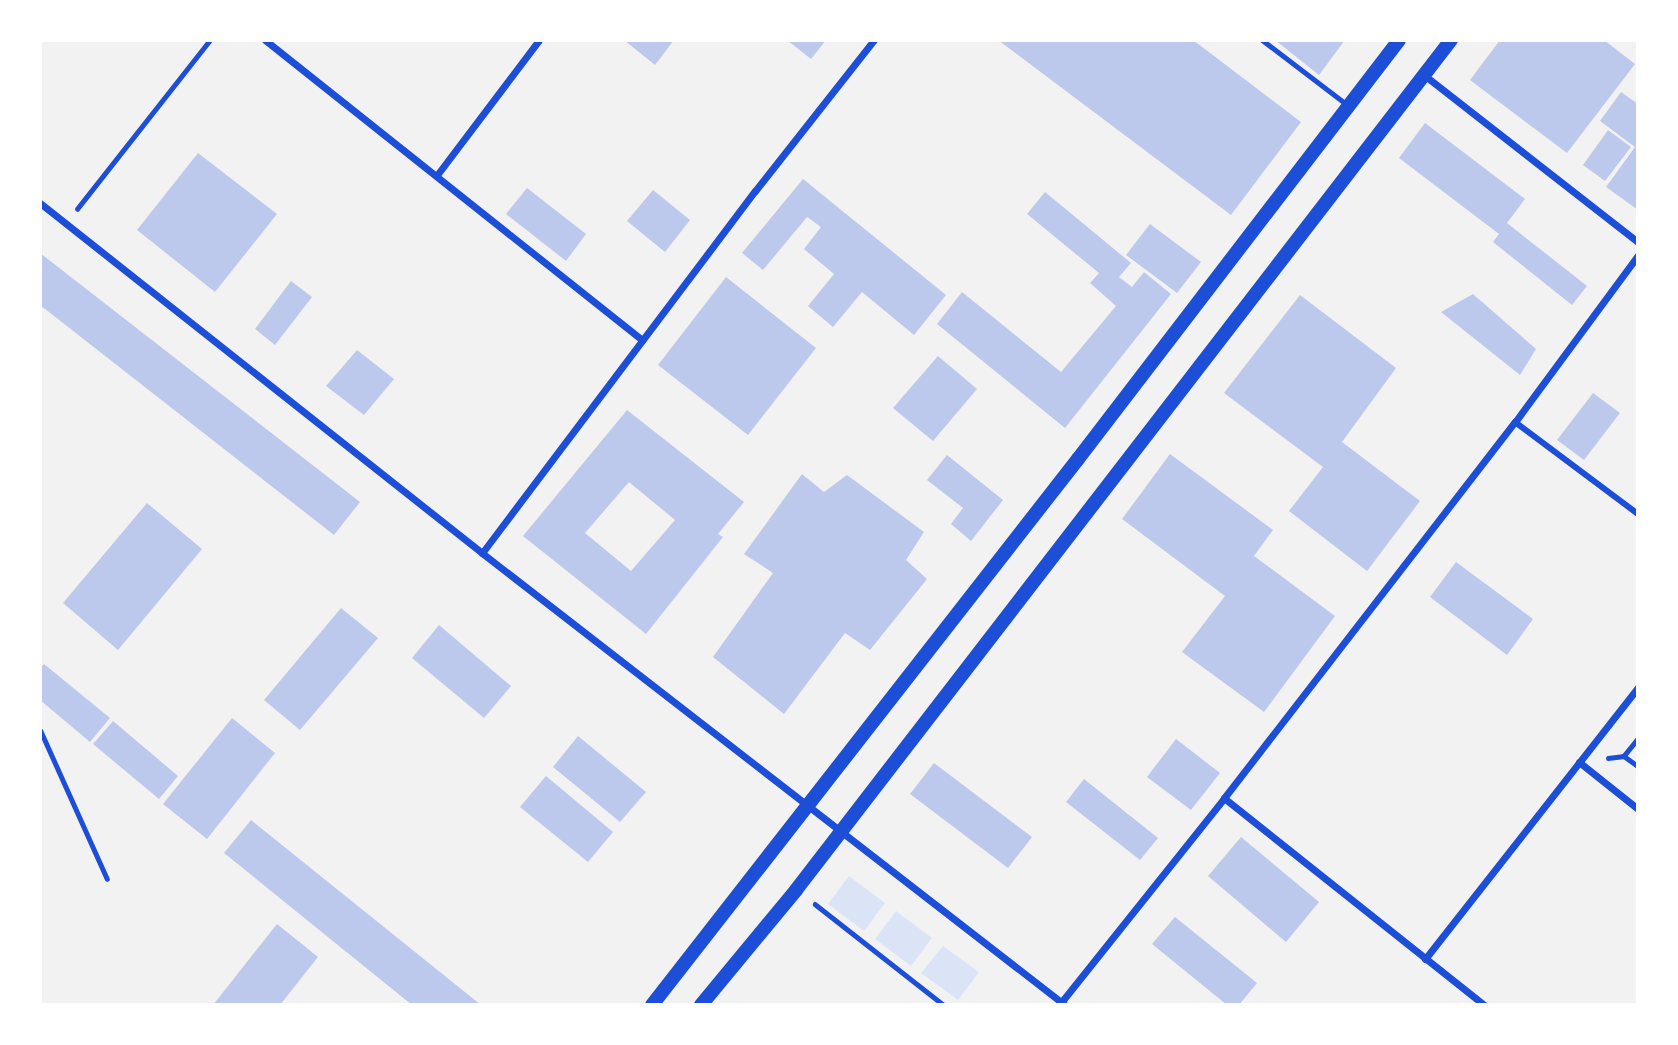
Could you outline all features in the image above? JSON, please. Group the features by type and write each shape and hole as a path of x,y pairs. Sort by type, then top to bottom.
{"main road":[{"path":"652,1005 1399,40"},
{"path":"701,1005 796,890 1451,40"}],"street":[{"path":"265,40 642,340"},
{"path":"437,175 539,40"},
{"path":"482,553 642,340 874,40"},
{"path":"1424,75 1638,242"},
{"path":"40,203 482,553 1062,1004 1515,422 1638,255"},
{"path":"1515,422 1638,514"},
{"path":"1425,959 1638,687"},
{"path":"1579,762 1638,809"},
{"path":"1224,798 1485,1005"}],"lane":[{"path":"1262,40 1349,106"},
{"path":"40,730 107,879"}],"path":[{"path":"65,223 210,40"},
{"path":"1638,739 1624,756 1638,766"},
{"path":"796,890 944,1005"}],"shaded area":[{"path":"849,876 885,903 864,931 828,904"},
{"path":"896,911 932,938 911,966 875,939"},
{"path":"943,946 979,972 958,1000 921,973"}],"building":[{"path":"624,40 674,40 655,65"},
{"path":"787,40 826,40 811,59"},
{"path":"998,40 1193,40 1301,122 1231,215"},
{"path":"1275,40 1345,40 1319,75"},
{"path":"1500,40 1604,40 1635,64 1567,153 1470,80"},
{"path":"1621,92 1638,104 1638,210 1606,187 1635,147 1600,121"},
{"path":"1425,123 1525,199 1507,223 1587,286 1572,305 1493,242 1499,234 1399,158"},
{"path":"1608,130 1631,147 1605,181 1583,165"},
{"path":"198,153 277,214 215,292 137,230"},
{"path":"803,179 946,295 914,335 862,292 833,327 808,306 834,274 804,249 821,227 807,217 763,270 742,253"},
{"path":"527,188 586,234 566,261 506,214"},
{"path":"653,190 690,220 665,252 627,221"},
{"path":"1045,192 1131,263 1119,277 1132,287 1144,272 1171,294 1065,428 937,324 962,292 1061,372 1116,306 1090,283 1099,273 1027,214"},
{"path":"1150,224 1201,262 1177,293 1126,255"},
{"path":"40,253 360,502 334,535 40,305"},
{"path":"726,277 816,348 748,435 658,365"},
{"path":"291,281 312,297 275,345 255,329"},
{"path":"1473,294 1536,349 1520,375 1441,312"},
{"path":"1300,295 1396,368 1342,442 1420,501 1367,571 1289,511 1323,467 1224,393"},
{"path":"357,350 394,379 364,415 326,386"},
{"path":"938,356 977,389 933,441 893,408"},
{"path":"1593,393 1620,413 1584,460 1557,440"},
{"path":"627,410 744,502 718,534 723,537 646,634 523,536","holes":["629,482 675,520 631,571 585,533"]},
{"path":"1170,454 1273,530 1254,556 1335,616 1264,712 1182,652 1225,596 1122,519"},
{"path":"947,455 1003,500 971,541 951,524 963,508 927,480"},
{"path":"802,474 824,492 847,475 924,532 906,560 927,579 870,650 845,633 784,714 713,657 773,573 744,554"},
{"path":"147,503 202,549 118,650 63,603"},
{"path":"1456,562 1533,619 1507,655 1430,597"},
{"path":"341,608 378,638 300,730 264,700"},
{"path":"439,625 511,686 484,718 412,658"},
{"path":"44,664 110,718 90,742 40,700 40,668"},
{"path":"232,718 275,753 207,839 163,804"},
{"path":"113,721 178,776 159,799 93,744"},
{"path":"578,736 646,792 620,822 553,767"},
{"path":"1176,739 1220,773 1191,810 1147,777"},
{"path":"934,763 1032,837 1008,868 910,794"},
{"path":"546,776 613,832 588,862 520,807"},
{"path":"1084,779 1158,838 1140,860 1066,802"},
{"path":"251,820 481,1005 412,1005 224,853"},
{"path":"1241,837 1319,902 1286,942 1208,876"},
{"path":"1175,917 1257,983 1239,1005 1227,1005 1152,944"},
{"path":"277,924 318,957 280,1005 213,1005"}]}
